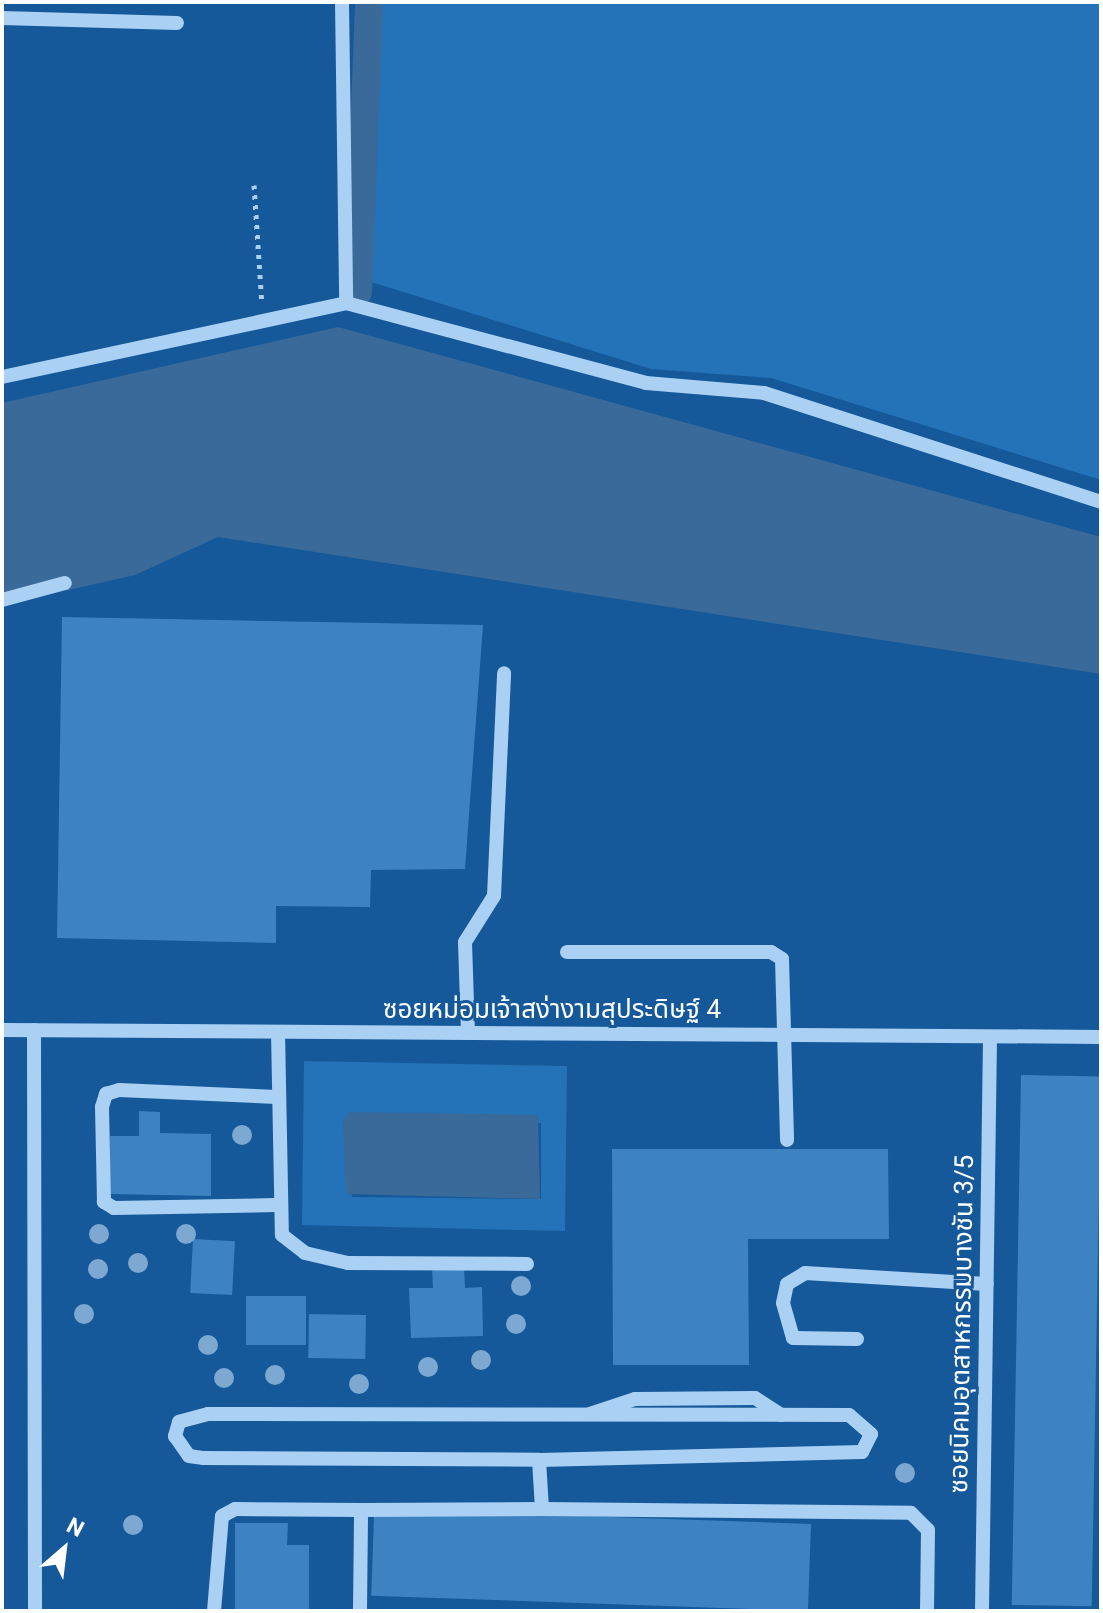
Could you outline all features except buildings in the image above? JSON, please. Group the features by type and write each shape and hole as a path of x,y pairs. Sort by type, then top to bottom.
{"street":[{"path":"342,2 346,303"},
{"path":"2,18 177,23"},
{"path":"2,377 346,303 646,383 764,393 1101,502"},
{"path":"2,600 65,583"},
{"path":"468,1033 465,942 494,896 504,673"},
{"path":"567,952 771,952 787,968 787,1140"},
{"name":"ซอยหม่อมเจ้าสง่างามสุประดิษฐ์ 4","path":"2,1030 1101,1037"},
{"path":"34,1030 35,1611"},
{"path":"278,1032 276,1205 282,1235 305,1253 348,1263 527,1264"},
{"name":"ซอยนิคมอุตสาหกรรมบางชัน 3/5","path":"982,1611 990,1037"},
{"path":"276,1205 114,1208 104,1202 102,1107 106,1094 119,1090 277,1097"},
{"path":"857,1339 793,1338 783,1303 787,1284 805,1273 987,1284"},
{"path":"740,1398 769,1401 781,1415 861,1418 870,1444 862,1452 539,1460 204,1458 189,1456 175,1436 179,1422 199,1415 590,1415 635,1399 740,1398"},
{"path":"539,1460 542,1509"},
{"path":"214,1611 222,1516 235,1509 542,1509 911,1513 928,1530 927,1611"},
{"path":"360,1611 361,1510"}],"path":[{"path":"254,185 263,321"}],"shaded area":[{"path":"361,2 1101,2 1101,480 771,378 651,369 352,276"},
{"path":"338,327 1101,537 1101,674 218,537 135,575 2,605 2,403"},
{"path":"304,1061 567,1066 565,1231 302,1225","holes":["343,1122 541,1123 541,1199 352,1197"]},
{"path":"349,1112 538,1115 540,1199 346,1194 343,1122"}],"waterway":[{"path":"358,292 369,2"}]}
